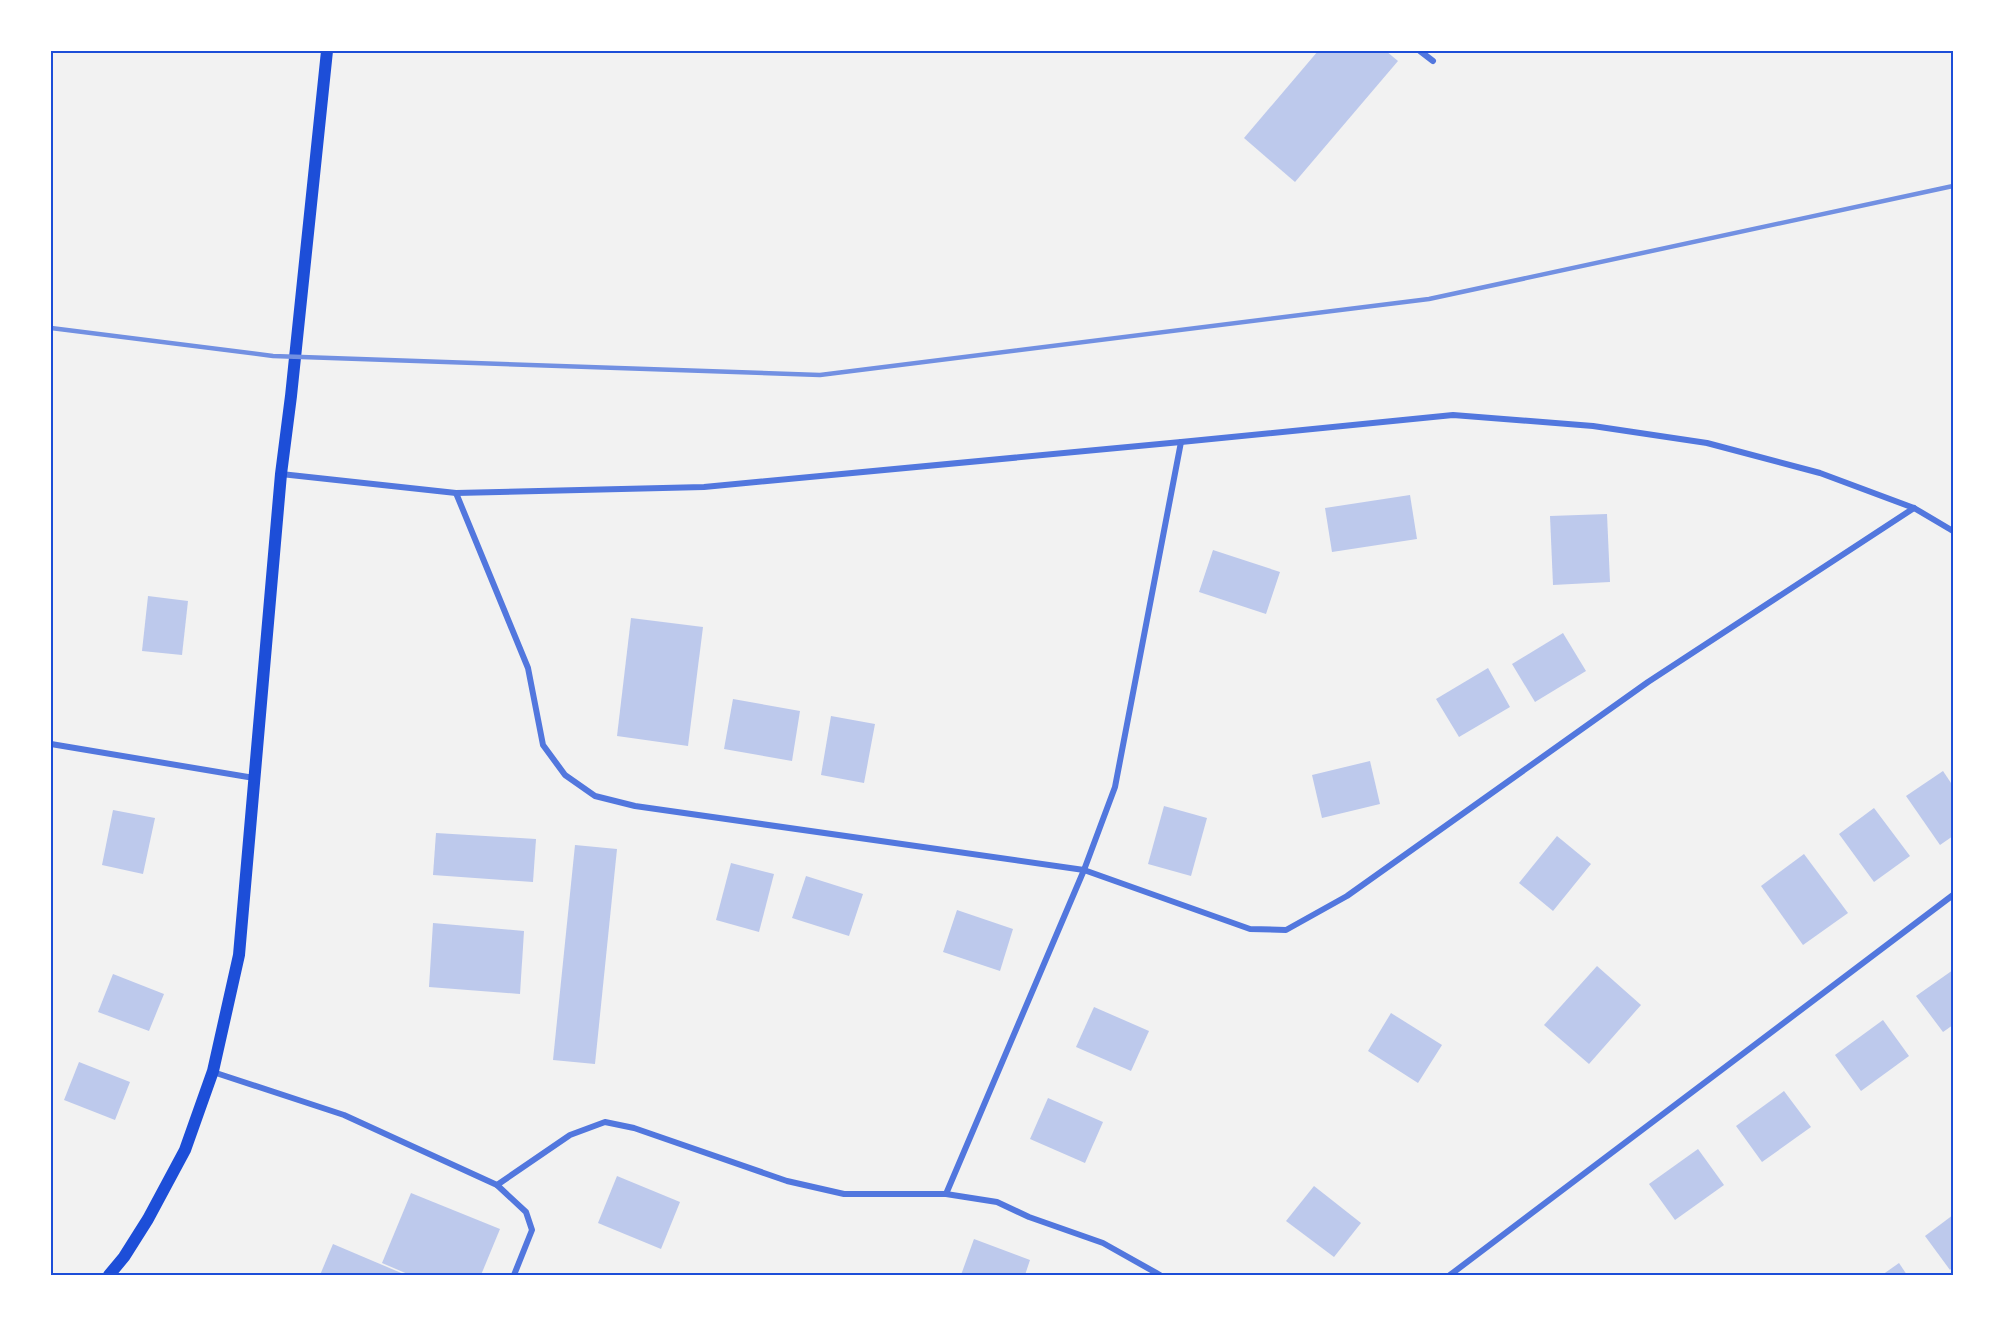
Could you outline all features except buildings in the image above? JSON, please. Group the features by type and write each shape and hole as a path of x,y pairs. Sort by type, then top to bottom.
{"main road":[{"path":"109,1275 124,1257 185,1150 213,1071 239,955 281,474 327,51"}],"street":[{"path":"1420,51 1433,62"},
{"path":"281,474 456,493 704,486 1453,415 1581,425 1707,443 1820,473 1914,508 1953,531"},
{"path":"946,1194 1084,870 1115,787 1181,442"},
{"path":"456,493 528,668 543,745 565,776 595,796 646,807 1084,870 1250,929 1286,930 1347,896 1648,682 1914,508"},
{"path":"51,744 255,778"},
{"path":"1450,1275 1953,895"},
{"path":"213,1071 344,1115 497,1185 526,1212 532,1230 513,1275"},
{"path":"497,1185 570,1135 605,1122 634,1128 787,1181 844,1194 946,1194 997,1202 1029,1217 1103,1243 1160,1275"}],"railway":[{"path":"51,328 273,356 820,375 1429,299 1953,186"}]}
